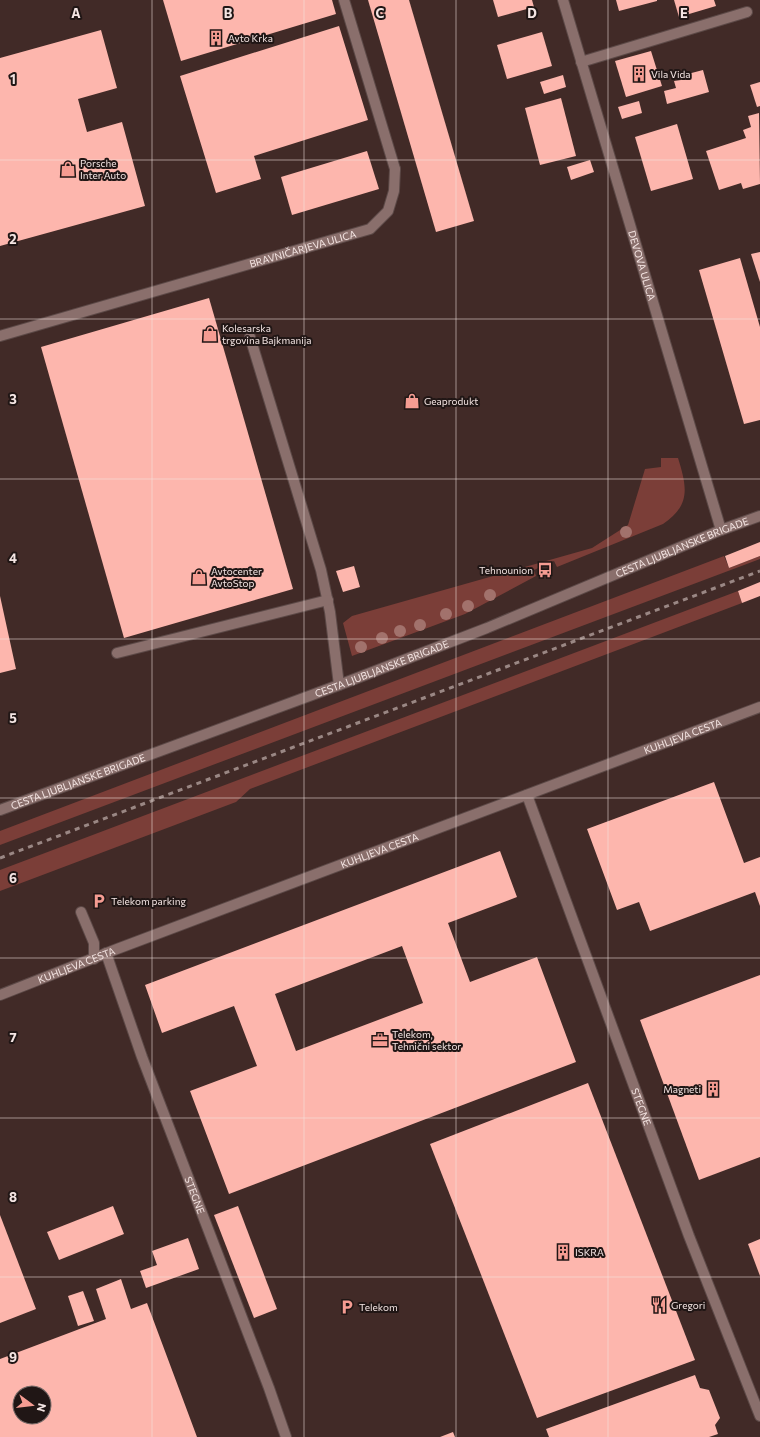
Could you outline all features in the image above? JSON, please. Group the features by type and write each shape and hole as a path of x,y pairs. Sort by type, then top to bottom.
{"street":[{"name":"BRAVNIČARJEVA ULICA","path":"0,336 370,229 388,211 394,191 395,169 344,0"},
{"name":"DEVOVA ULICA","path":"563,0 721,530"},
{"path":"581,62 747,12"},
{"path":"250,337 328,600 339,685"},
{"name":"CESTA LJUBLJANSKE BRIGADE","path":"0,810 339,685 487,628 721,530 760,516"},
{"path":"117,653 328,600"},
{"name":"KUHLJEVA CESTA","path":"0,995 106,953 527,796 760,707"},
{"name":"STEGNE","path":"527,796 689,1236 760,1416"},
{"path":"81,912 94,943 94,958"},
{"name":"STEGNE","path":"106,953 142,1057 269,1388 286,1437"}],"shaded area":[{"path":"661,458 678,458 685,487 682,502 678,510 663,524 557,567 554,561 534,570 536,576 465,614 352,656 343,623 352,616 592,548 628,525 645,469 661,467"},
{"path":"724,556 729,568 760,556 760,559 0,845 0,831"},
{"path":"738,591 742,603 250,789 236,802 0,891 0,870"}],"building":[{"name":"Avto Krka","path":"163,0 332,0 336,14 181,61"},
{"path":"368,0 409,0 474,221 436,232"},
{"path":"493,0 532,0 534,7 498,17"},
{"path":"616,0 657,0 657,1 619,11"},
{"path":"674,0 714,0 716,6 679,17"},
{"path":"339,26 368,120 254,156 261,179 216,193 180,76"},
{"name":"Porsche Inter Auto","path":"101,30 117,88 78,99 87,132 122,122 145,206 0,246 0,58"},
{"path":"542,32 552,66 507,79 497,45"},
{"name":"Vila Vida","path":"651,51 662,86 626,97 615,61"},
{"path":"703,70 709,92 667,104 664,91 676,88 674,81 681,80 680,76"},
{"path":"563,75 566,87 544,94 540,82"},
{"path":"760,82 760,106 757,107 750,85"},
{"path":"561,98 576,156 540,165 525,108"},
{"path":"639,101 642,113 622,119 618,107"},
{"path":"759,113 760,184 743,189 741,183 719,190 706,151 746,138 743,130 751,127 748,116"},
{"path":"677,124 693,179 651,191 635,137"},
{"path":"367,151 379,189 292,215 281,177"},
{"path":"590,160 594,172 571,180 567,167"},
{"path":"760,252 760,282 751,254"},
{"path":"740,258 760,327 760,420 744,424 699,270"},
{"path":"209,298 293,589 124,638 41,347"},
{"path":"760,542 760,556 729,568 725,556"},
{"path":"354,566 360,587 343,592 336,571"},
{"path":"760,582 760,596 742,603 738,591"},
{"path":"0,596 16,669 0,673"},
{"path":"714,782 744,863 760,857 760,906 755,892 650,931 639,902 617,910 587,829"},
{"name":"Telekom, Tehnični sektor","path":"500,851 517,897 448,923 470,982 537,957 576,1062 229,1194 190,1091 257,1066 234,1006 162,1033 145,985","holes":["402,946 423,1003 296,1051 275,994"]},
{"name":"Magneti","path":"760,975 760,1157 699,1180 640,1020"},
{"name":"ISKRA","path":"588,1083 695,1360 537,1418 430,1144"},
{"path":"113,1206 124,1234 59,1260 47,1232"},
{"path":"238,1206 277,1309 254,1318 214,1215"},
{"path":"0,1215 36,1309 0,1323"},
{"path":"188,1238 199,1269 146,1288 140,1271 157,1265 152,1251"},
{"path":"760,1239 760,1276 748,1244"},
{"path":"121,1279 131,1309 147,1303 197,1437 0,1437 0,1359 106,1319 96,1289"},
{"path":"83,1291 94,1321 78,1326 68,1296"},
{"path":"695,1375 700,1388 709,1390 720,1418 715,1425 718,1434 709,1437 549,1437 546,1429"},
{"path":"453,1432 455,1437 440,1437"}],"railway":[{"path":"0,858 760,571"}],"place":[{"name":"Avto Krka","path":"216,38"},
{"name":"Vila Vida","path":"639,74"},
{"name":"Porsche Inter Auto","path":"68,169"},
{"name":"Kolesarska trgovina Bajkmanija","path":"210,334"},
{"name":"Geaprodukt","path":"412,401"},
{"name":"Tehnounion","path":"545,570"},
{"name":"Avtocenter AvtoStop","path":"199,577"},
{"name":"Telekom parking","path":"99,901"},
{"name":"Telekom, Tehnični sektor","path":"380,1040"},
{"name":"Magneti","path":"713,1089"},
{"name":"ISKRA","path":"563,1252"},
{"name":"Gregori","path":"659,1305"},
{"name":"Telekom","path":"347,1307"}]}
